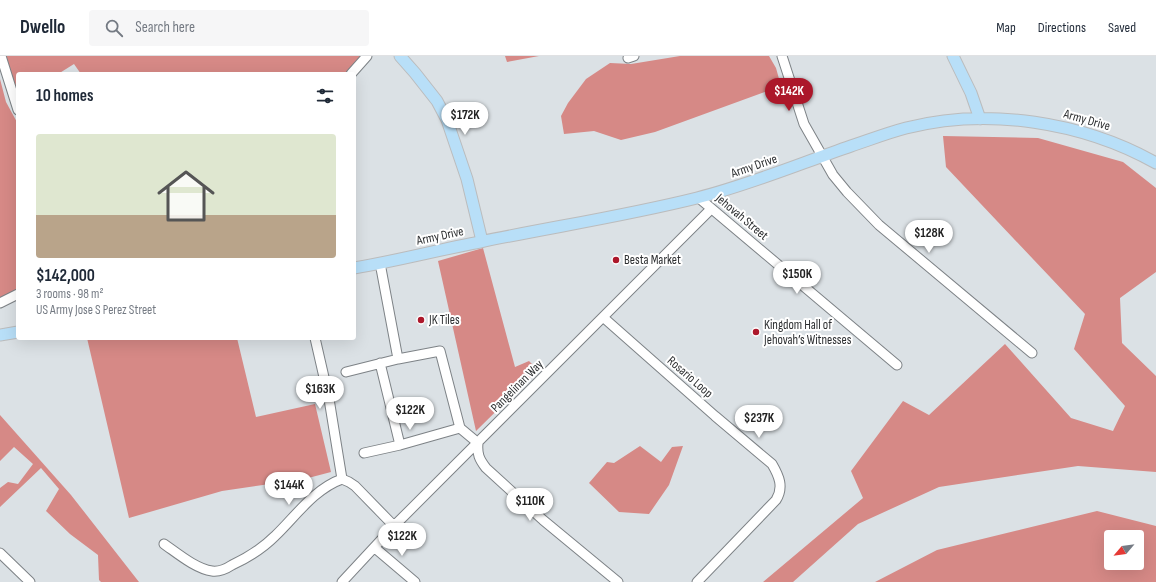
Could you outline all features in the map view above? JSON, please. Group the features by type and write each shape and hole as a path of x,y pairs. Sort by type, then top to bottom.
{"main road":[{"path":"400,56 437,101 447,120 467,180 482,241"},
{"path":"953,56 971,93 980,120"},
{"name":"Army Drive","path":"356,268 482,241 614,217 699,198 906,128 939,122 980,120 1033,122 1059,126 1108,140 1133,150 1156,163"},
{"path":"0,335 16,332"}],"street":[{"path":"1,56 16,104"},
{"path":"353,72 367,56"},
{"path":"782,56 804,124 833,175 847,192 879,225 1032,353"},
{"name":"Jehovah Street","path":"699,198 897,365"},
{"name":"Pangelinan Way","path":"342,582 394,526 604,318 711,209"},
{"path":"380,263 398,359"},
{"path":"0,303 16,295"},
{"name":"Rosario Loop","path":"604,318 772,464 781,482 776,500 697,582"},
{"path":"315,340 329,399 342,479"},
{"path":"346,372 380,363 440,351 460,428 478,443 477,451 479,458 486,468 543,520 618,582"},
{"path":"380,363 400,445"},
{"path":"364,453 400,445 460,428"},
{"path":"164,544 203,569 221,571 243,560 274,537 325,487 342,479 355,486 394,526"},
{"path":"375,548 416,582"},
{"path":"0,553 30,582"}],"shaded area":[{"path":"4,56 363,56 347,72 80,72 74,64 61,72 16,72 16,94"},
{"path":"505,56 539,56 507,62"},
{"path":"680,56 769,56 776,68 781,86 655,132 621,140 594,131 564,134 561,116 568,103 586,79 610,63 631,64"},
{"path":"0,79 6,102 16,120 16,292 0,302"},
{"path":"943,136 1038,138 1123,162 1156,188 1156,272 1120,298 1122,343 1156,376 1156,472 1078,466 939,487 858,524 793,582 763,582 863,498 851,471 903,401 929,415 1005,344 1071,418 1113,431 1125,406 1074,349 1085,314 946,167"},
{"path":"483,248 515,367 529,361 538,370 476,431 438,261"},
{"path":"87,340 237,340 256,417 315,404 331,472 293,482 222,491 129,518"},
{"path":"0,415 71,495 139,582 101,582 99,580 98,555 70,534 46,511 59,489 41,468 0,507 0,488 8,482 18,484 33,464 14,447 0,461"},
{"path":"640,446 661,462 672,447 683,446 669,485 649,514 619,512 589,483 607,462 614,463"},
{"path":"1097,511 1156,526 1156,582 875,582 937,550"}],"place":[{"name":"Besta Market","path":"616,260"},
{"name":"JK Tiles","path":"421,320"},
{"name":"Kingdom Hall of Jehovah’s Witnesses","path":"756,332"}]}
